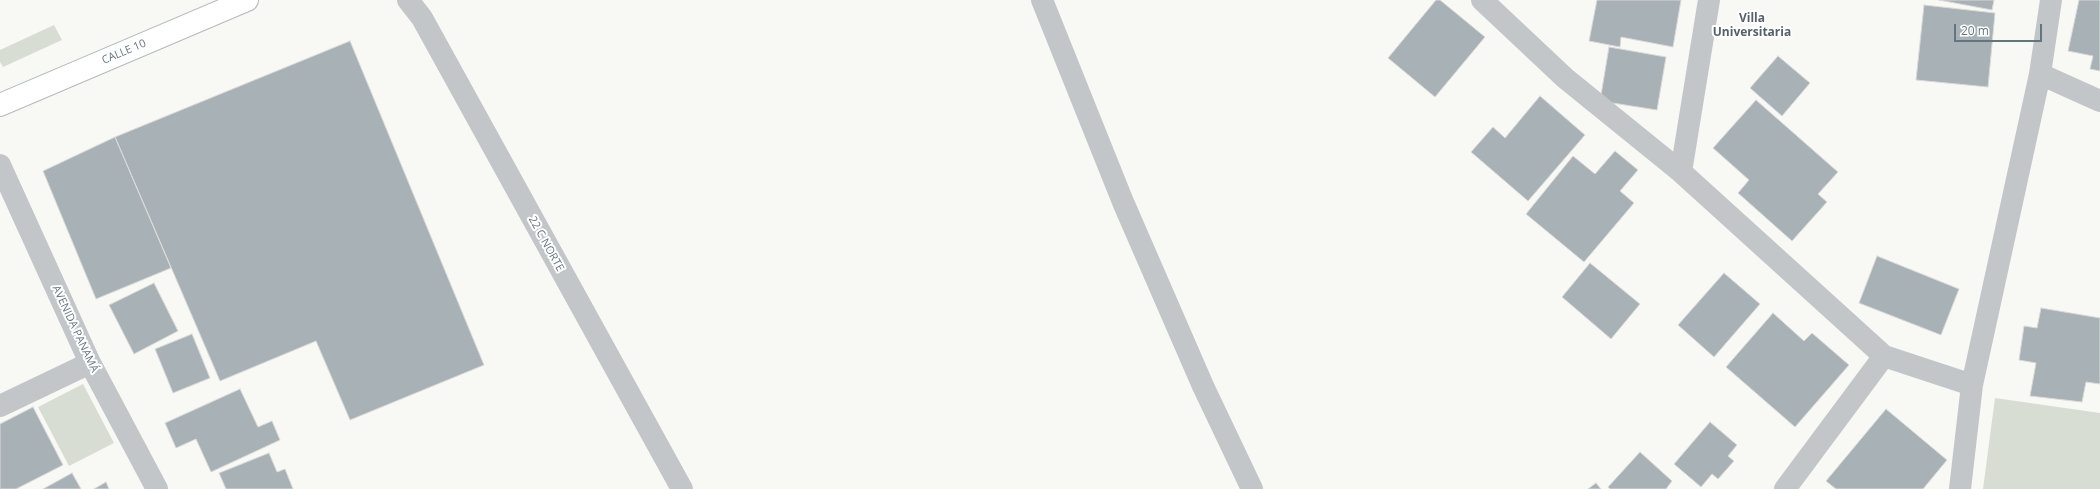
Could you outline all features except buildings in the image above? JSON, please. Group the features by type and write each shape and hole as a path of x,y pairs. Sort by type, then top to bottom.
{"main road":[{"name":"CALLE 10","path":"0,105 247,0"}],"street":[{"name":"22 C NORTE","path":"408,0 422,18 682,489"},
{"path":"1042,0 1126,209 1203,386 1252,489"},
{"path":"1482,0 1565,78 1681,172 1884,356 1972,385"},
{"path":"1681,172 1709,0"},
{"path":"1960,489 1972,385 2040,74 2051,0"},
{"path":"2040,74 2100,101"},
{"name":"AVENIDA PANAMÁ","path":"0,165 90,364 157,489"},
{"path":"1784,489 1884,356"},
{"path":"0,406 90,364"}],"shaded area":[{"path":"54,25 62,40 3,67 0,62 0,50"},
{"path":"83,384 114,443 69,466 38,407"},
{"path":"1995,398 2100,413 2100,489 1983,489"}],"district":[{"name":"Villa Universitaria","path":"1752,26"}]}
